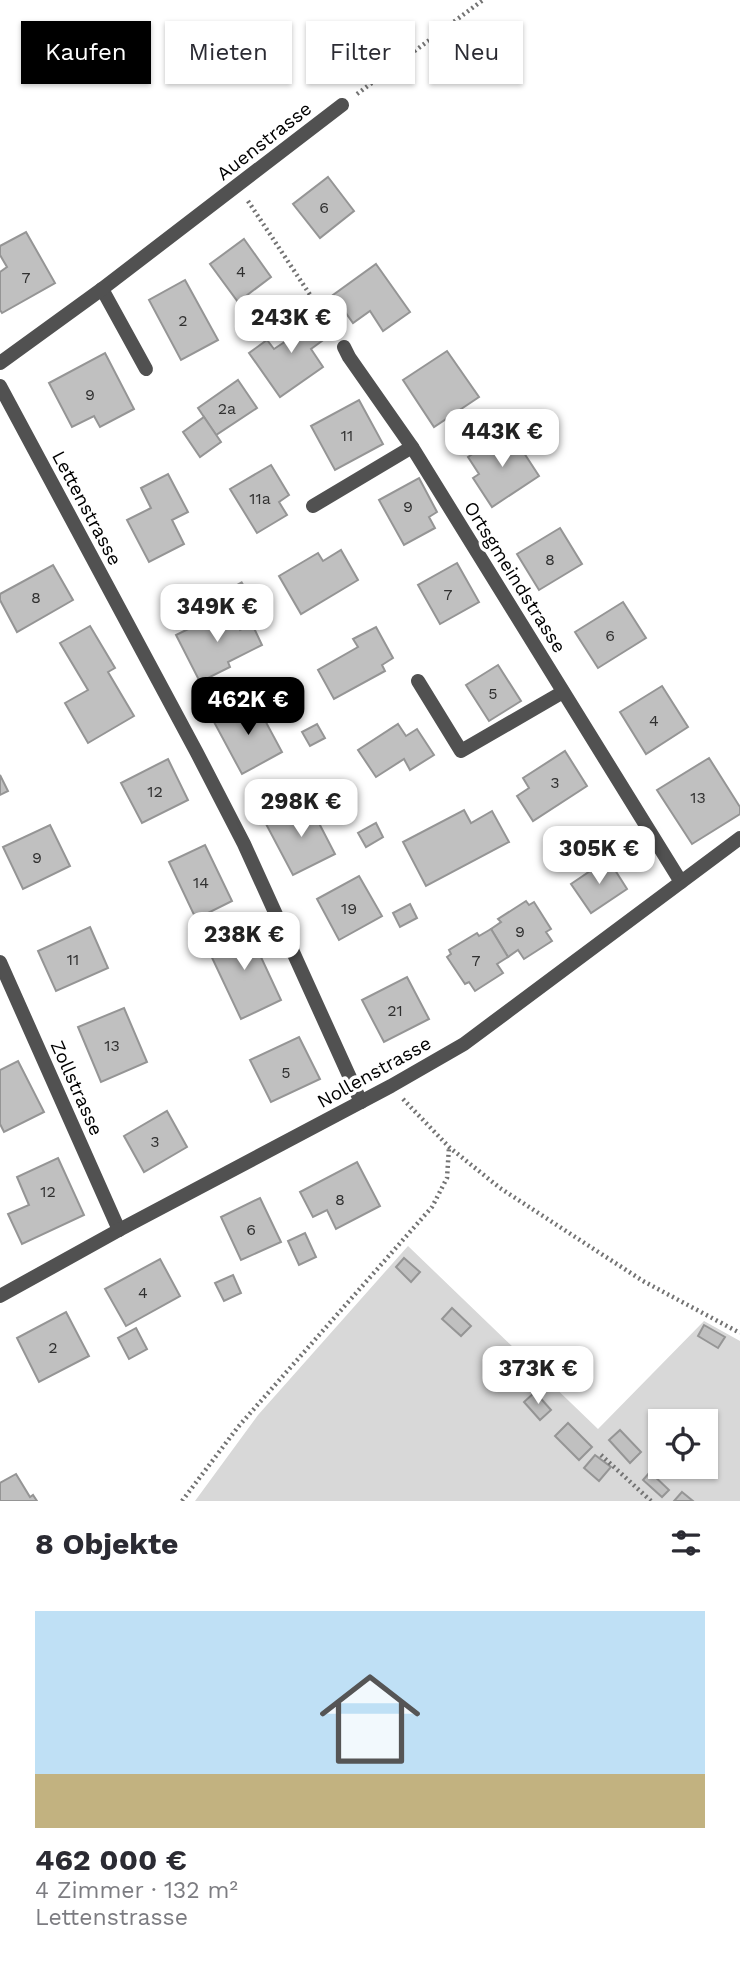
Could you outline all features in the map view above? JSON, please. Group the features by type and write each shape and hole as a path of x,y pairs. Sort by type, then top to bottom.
{"street":[{"name":"Auenstrasse","path":"0,363 102,289 342,105"},
{"path":"102,289 146,369"},
{"name":"Ortsgmeindstrasse","path":"344,347 412,447 681,882"},
{"name":"Lettenstrasse","path":"0,386 244,844 361,1102"},
{"path":"313,506 412,447"},
{"path":"418,681 461,751 563,692"},
{"name":"Nollenstrasse","path":"0,1296 464,1044 740,838"},
{"name":"Zollstrasse","path":"0,962 119,1230"}],"path":[{"name":"Auenstrasse","path":"342,105 483,0"},
{"path":"238,186 344,347"},
{"path":"390,1086 449,1147 500,1188 632,1273 740,1333"},
{"path":"181,1501 238,1427 432,1207 447,1178 449,1147"},
{"path":"601,1455 651,1501"}],"shaded area":[{"path":"242,581 258,609 244,617 228,589"},
{"path":"408,1246 598,1429 704,1321 740,1341 740,1501 195,1501 258,1415"}],"building":[{"path":"328,177 354,211 320,238 293,204"},
{"path":"26,232 55,283 2,313 0,272 7,267 0,255 0,246"},
{"path":"244,239 271,277 238,302 210,264"},
{"path":"376,264 410,312 383,331 370,311 353,323 333,295"},
{"path":"185,280 218,340 181,360 149,300"},
{"path":"305,309 326,338 311,349 323,367 280,397 249,353 267,340 274,349 289,339 281,327"},
{"path":"447,351 479,397 434,427 403,380"},
{"path":"105,353 134,409 100,427 94,416 72,427 49,383"},
{"path":"238,380 257,408 216,435 198,408"},
{"path":"359,400 383,444 335,470 311,426"},
{"path":"204,417 221,442 200,457 183,432"},
{"path":"509,430 539,476 492,507 473,478 479,474 468,457"},
{"path":"271,465 289,495 279,502 287,515 257,533 230,489"},
{"path":"168,474 188,512 172,520 184,544 149,562 127,520 151,508 141,488"},
{"path":"419,478 437,512 429,517 435,528 404,545 379,500"},
{"path":"560,528 582,564 539,590 517,554"},
{"path":"341,550 358,580 301,614 279,576 318,553 323,561"},
{"path":"457,563 479,602 440,624 418,585"},
{"path":"53,565 73,600 17,632 0,600 0,594"},
{"path":"623,602 646,638 598,668 575,632"},
{"path":"229,609 240,630 252,624 262,645 228,662 230,667 200,682 176,635"},
{"path":"90,626 115,668 108,672 134,716 88,743 65,703 88,690 60,643"},
{"path":"376,627 393,658 382,665 385,671 334,699 318,670 358,647 353,639"},
{"path":"498,665 521,701 489,721 466,685"},
{"path":"662,686 688,727 646,754 620,712"},
{"path":"254,700 282,752 242,774 214,722"},
{"path":"317,724 325,738 310,746 302,732"},
{"path":"398,724 406,736 417,729 434,755 410,770 404,759 376,777 358,750"},
{"path":"565,751 587,786 533,821 517,796 529,788 523,778"},
{"path":"709,758 740,807 740,814 692,844 657,790"},
{"path":"168,759 188,800 142,823 121,783"},
{"path":"0,775 8,791 0,795"},
{"path":"308,802 335,854 293,875 266,824"},
{"path":"464,810 471,823 492,811 509,842 426,886 403,842"},
{"path":"376,823 383,837 366,847 358,833"},
{"path":"50,825 70,866 23,889 3,847"},
{"path":"205,845 232,901 196,919 169,862"},
{"path":"608,859 627,889 591,913 571,884"},
{"path":"359,876 382,916 339,940 317,899"},
{"path":"526,901 529,905 534,902 551,929 546,932 552,941 524,959 518,950 508,957 491,929 501,922 498,919"},
{"path":"410,904 417,918 400,927 393,913"},
{"path":"246,925 281,1000 241,1019 206,945"},
{"path":"90,927 108,968 56,991 38,951"},
{"path":"491,929 508,957 497,964 503,973 475,991 469,982 465,984 447,957 451,954 449,950 477,933 479,936"},
{"path":"407,977 429,1019 384,1042 362,1000"},
{"path":"124,1008 147,1062 101,1082 78,1027"},
{"path":"299,1037 320,1079 271,1102 250,1060"},
{"path":"18,1061 44,1112 4,1132 0,1124 0,1070"},
{"path":"167,1111 187,1147 144,1172 124,1136"},
{"path":"58,1158 84,1215 22,1244 8,1214 29,1205 17,1177"},
{"path":"357,1162 380,1206 336,1229 327,1210 313,1217 300,1192"},
{"path":"260,1198 281,1242 241,1260 221,1217"},
{"path":"305,1233 316,1257 299,1265 288,1241"},
{"path":"404,1258 420,1272 411,1282 396,1267"},
{"path":"160,1259 180,1296 126,1326 105,1289"},
{"path":"233,1275 241,1293 224,1301 215,1283"},
{"path":"452,1308 471,1326 461,1336 442,1319"},
{"path":"66,1312 89,1356 39,1382 17,1338"},
{"path":"704,1325 725,1337 718,1348 698,1336"},
{"path":"136,1328 147,1349 129,1359 118,1338"},
{"path":"498,1350 511,1363 501,1373 488,1361"},
{"path":"535,1392 551,1410 540,1420 524,1402"},
{"path":"568,1423 592,1447 579,1460 555,1436"},
{"path":"620,1430 641,1452 630,1463 609,1440"},
{"path":"595,1455 611,1467 599,1481 584,1468"},
{"path":"16,1474 30,1497 33,1495 37,1501 0,1501 0,1483"},
{"path":"648,1474 648,1479 657,1479 669,1490 662,1497 643,1480"},
{"path":"682,1492 693,1501 674,1501"}]}
